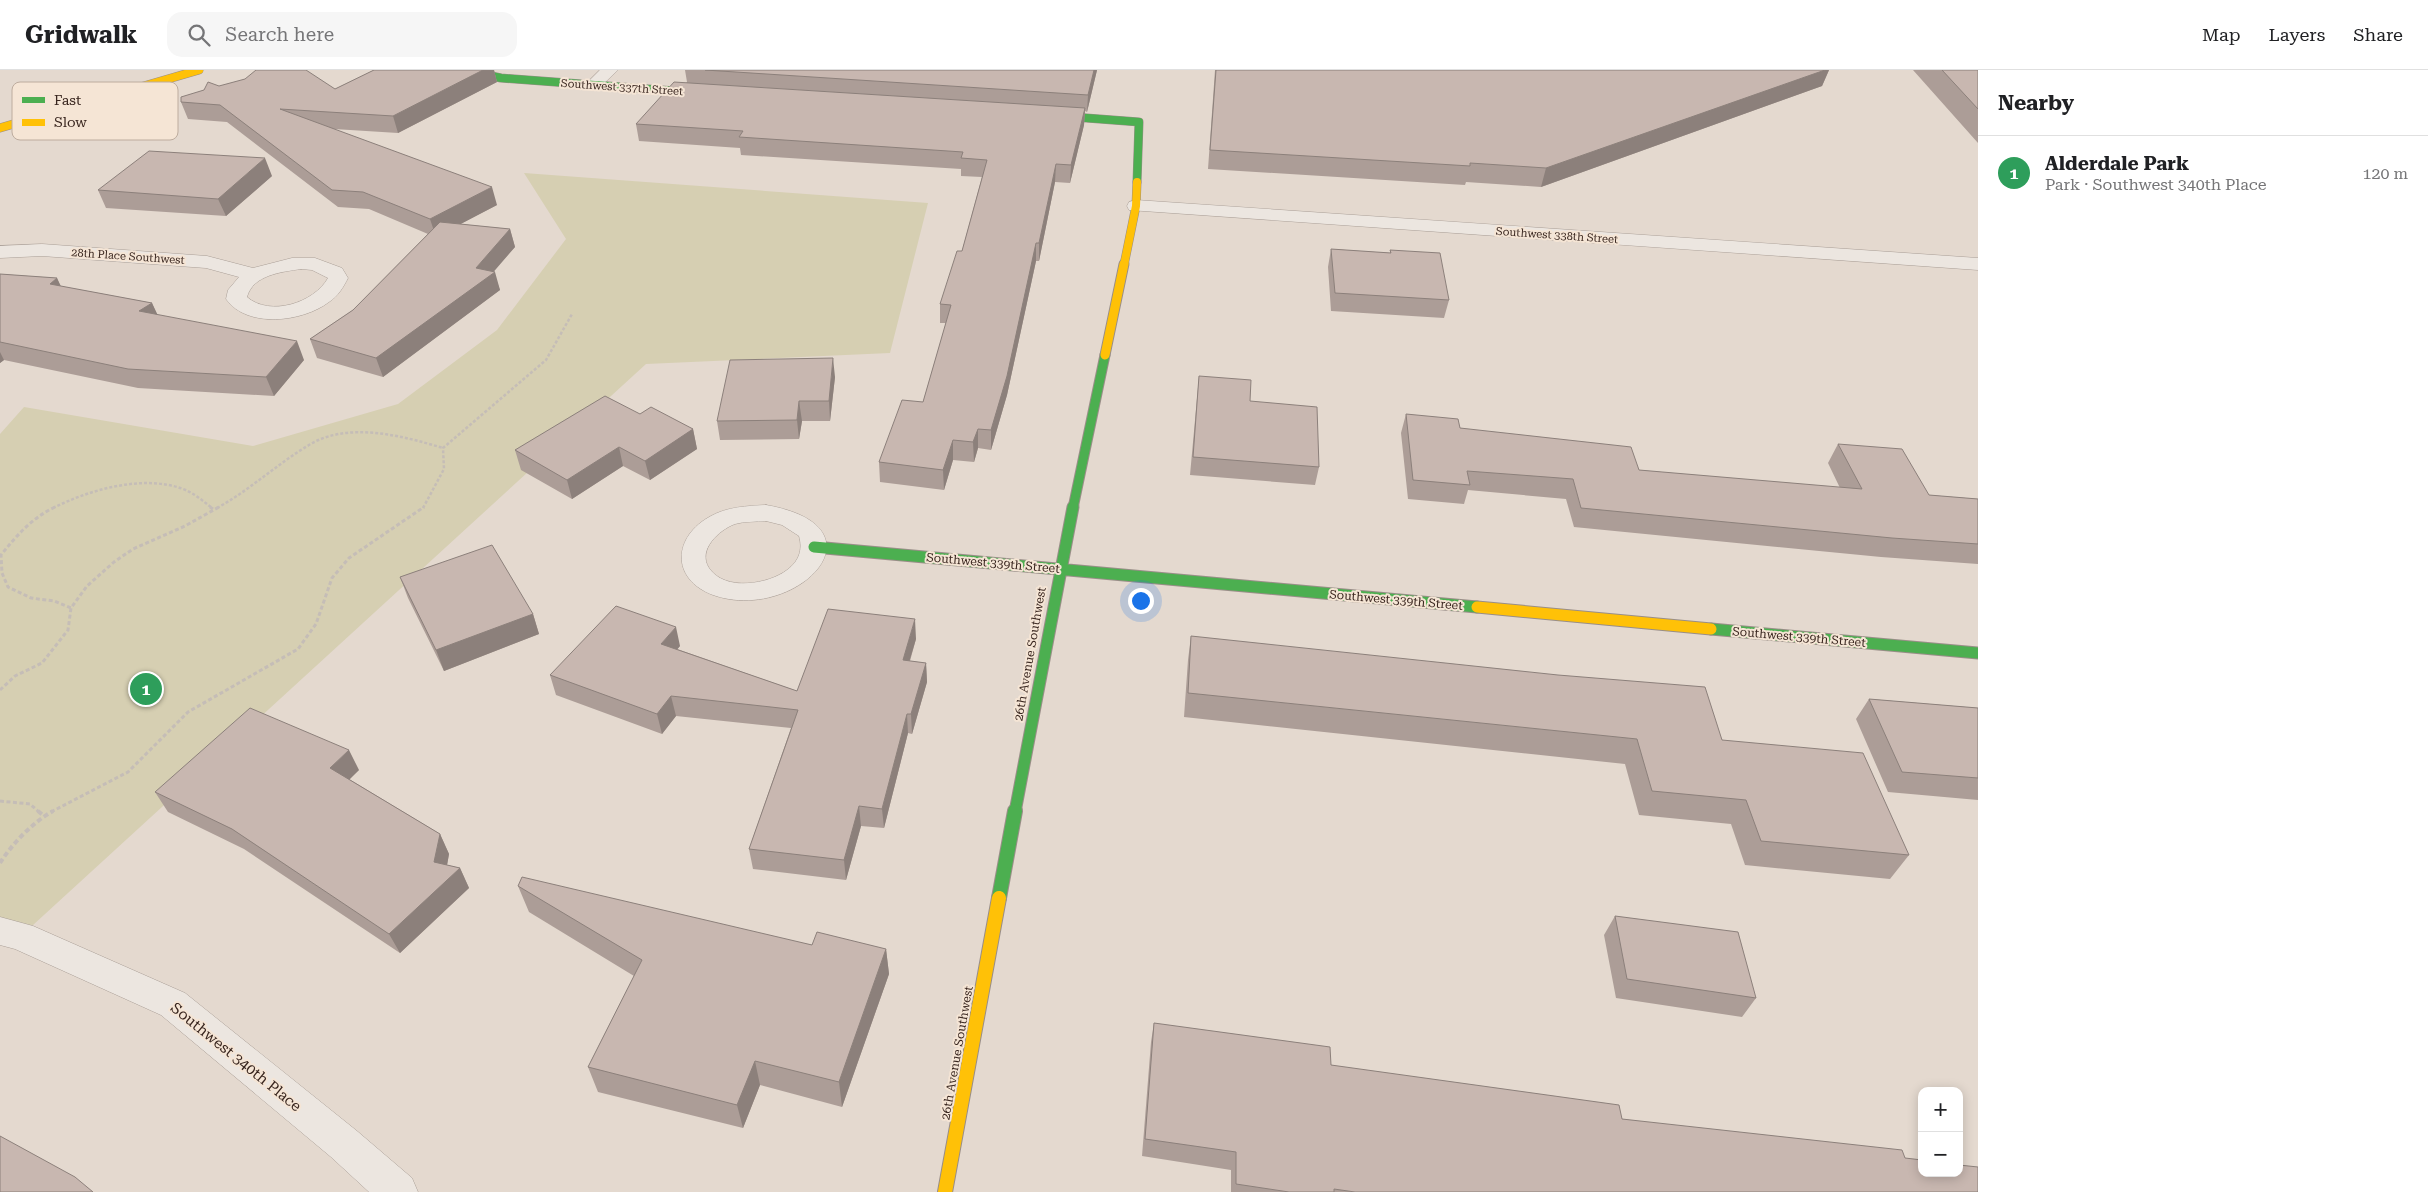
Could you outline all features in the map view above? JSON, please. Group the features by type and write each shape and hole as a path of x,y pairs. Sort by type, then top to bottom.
{"street":[{"path":"158,82 199,70"},
{"name":"Southwest 337th Street","path":"463,70 501,78 712,93"},
{"path":"593,85 610,70"},
{"name":"26th Avenue Southwest","path":"946,1192 1060,569 1136,206 1140,122 1035,114"},
{"name":"Southwest 338th Street","path":"1136,206 1978,264"},
{"name":"28th Place Southwest","path":"0,252 42,250 207,262 256,275"},
{"name":"Southwest 339th Street","path":"814,546 1978,653"},
{"name":"Southwest 340th Place","path":"0,931 22,936 173,1004 344,1144 398,1192"}],"path":[{"path":"443,448 546,360 572,314"},
{"path":"0,690 16,676 42,663 68,630 71,608 87,586 114,562 132,549 185,526 240,495 310,444 338,434 373,433 420,441 443,448"},
{"path":"0,863 7,852 44,816 86,792 128,772 188,712 298,649 316,624 332,578 349,558 423,508 434,491 444,469 443,448"},
{"path":"71,608 54,601 30,598 8,587 2,573 1,555 34,518 61,504 111,487 147,484 177,487 195,495 213,509"},
{"path":"0,801 30,804 44,816"}],"shaded area":[{"path":"524,173 928,203 890,353 646,364 21,936 0,931 0,434 24,407 253,446 398,404 497,330 566,239"}],"building":[{"path":"256,70 306,70 335,89 374,70 483,70 393,116 280,109 492,187 430,219 363,192 332,190 220,105 181,102 181,97 204,90 208,82 219,86 245,79"},
{"path":"705,70 1094,70 1088,95"},
{"path":"1216,70 1825,70 1546,168 1470,163 1470,166 1210,150"},
{"path":"1942,70 1978,70 1978,109"},
{"path":"674,82 1085,108 1071,165 1056,164 1039,243 1036,243 1007,376 991,430 978,429 973,442 953,440 943,470 879,462 902,400 923,402 951,305 940,304 957,251 962,251 987,160 961,158 963,152 739,137 743,131 636,124"},
{"path":"149,151 265,158 218,199 98,190"},
{"path":"440,222 510,229 476,268 495,272 376,358 310,339 353,310"},
{"path":"1331,249 1391,253 1390,250 1440,253 1449,300 1335,293"},
{"path":"0,274 57,278 50,284 152,303 139,311 297,341 266,377 128,369 0,342"},
{"path":"833,358 829,401 799,401 797,420 717,421 730,360"},
{"path":"1199,376 1251,380 1250,401 1317,407 1319,467 1193,457"},
{"path":"605,396 640,414 651,407 693,429 645,461 619,447 567,480 515,450"},
{"path":"1406,414 1458,419 1460,428 1631,447 1639,470 1862,489 1838,444 1902,449 1929,495 1978,499 1978,544 1892,538 1581,508 1573,479 1467,471 1470,485 1413,480"},
{"path":"492,545 533,614 436,650 400,577"},
{"path":"616,606 676,627 661,644 797,691 828,609 915,619 903,660 926,663 911,714 907,714 882,809 859,806 844,860 749,849 798,710 671,696 657,714 550,675"},
{"path":"1191,636 1558,675 1705,687 1722,740 1863,753 1909,855 1761,841 1746,800 1652,791 1637,739 1188,693"},
{"path":"1869,699 1978,708 1978,778 1902,772"},
{"path":"250,708 349,750 330,768 440,834 434,862 460,868 389,934 232,829 155,792"},
{"path":"522,877 812,945 817,932 886,949 839,1082 755,1061 737,1105 588,1067 642,960 518,886"},
{"path":"1615,916 1738,932 1756,998 1627,979"},
{"path":"1154,1023 1330,1047 1331,1065 1619,1105 1622,1119 1902,1150 1905,1158 1918,1160 1918,1177 1963,1177 1963,1165 1978,1167 1978,1192 1355,1192 1334,1189 1334,1192 1289,1192 1236,1184 1236,1152 1145,1139"},
{"path":"0,1136 75,1177 93,1192 0,1192"}],"traffic: fast":[{"path":"463,70 501,78 702,93"},
{"path":"1047,115 1139,122 1137,182"},
{"path":"999,898 1060,569 1105,355"},
{"path":"814,547 1477,607"},
{"path":"1711,629 1978,653"}],"traffic: slow":[{"path":"158,82 199,70"},
{"path":"0,128 12,125"},
{"path":"1105,355 1136,206 1137,182"},
{"path":"1477,607 1711,629"},
{"path":"945,1192 999,898"}],"place":[{"name":"Alderdale Park","path":"146,689"}]}
